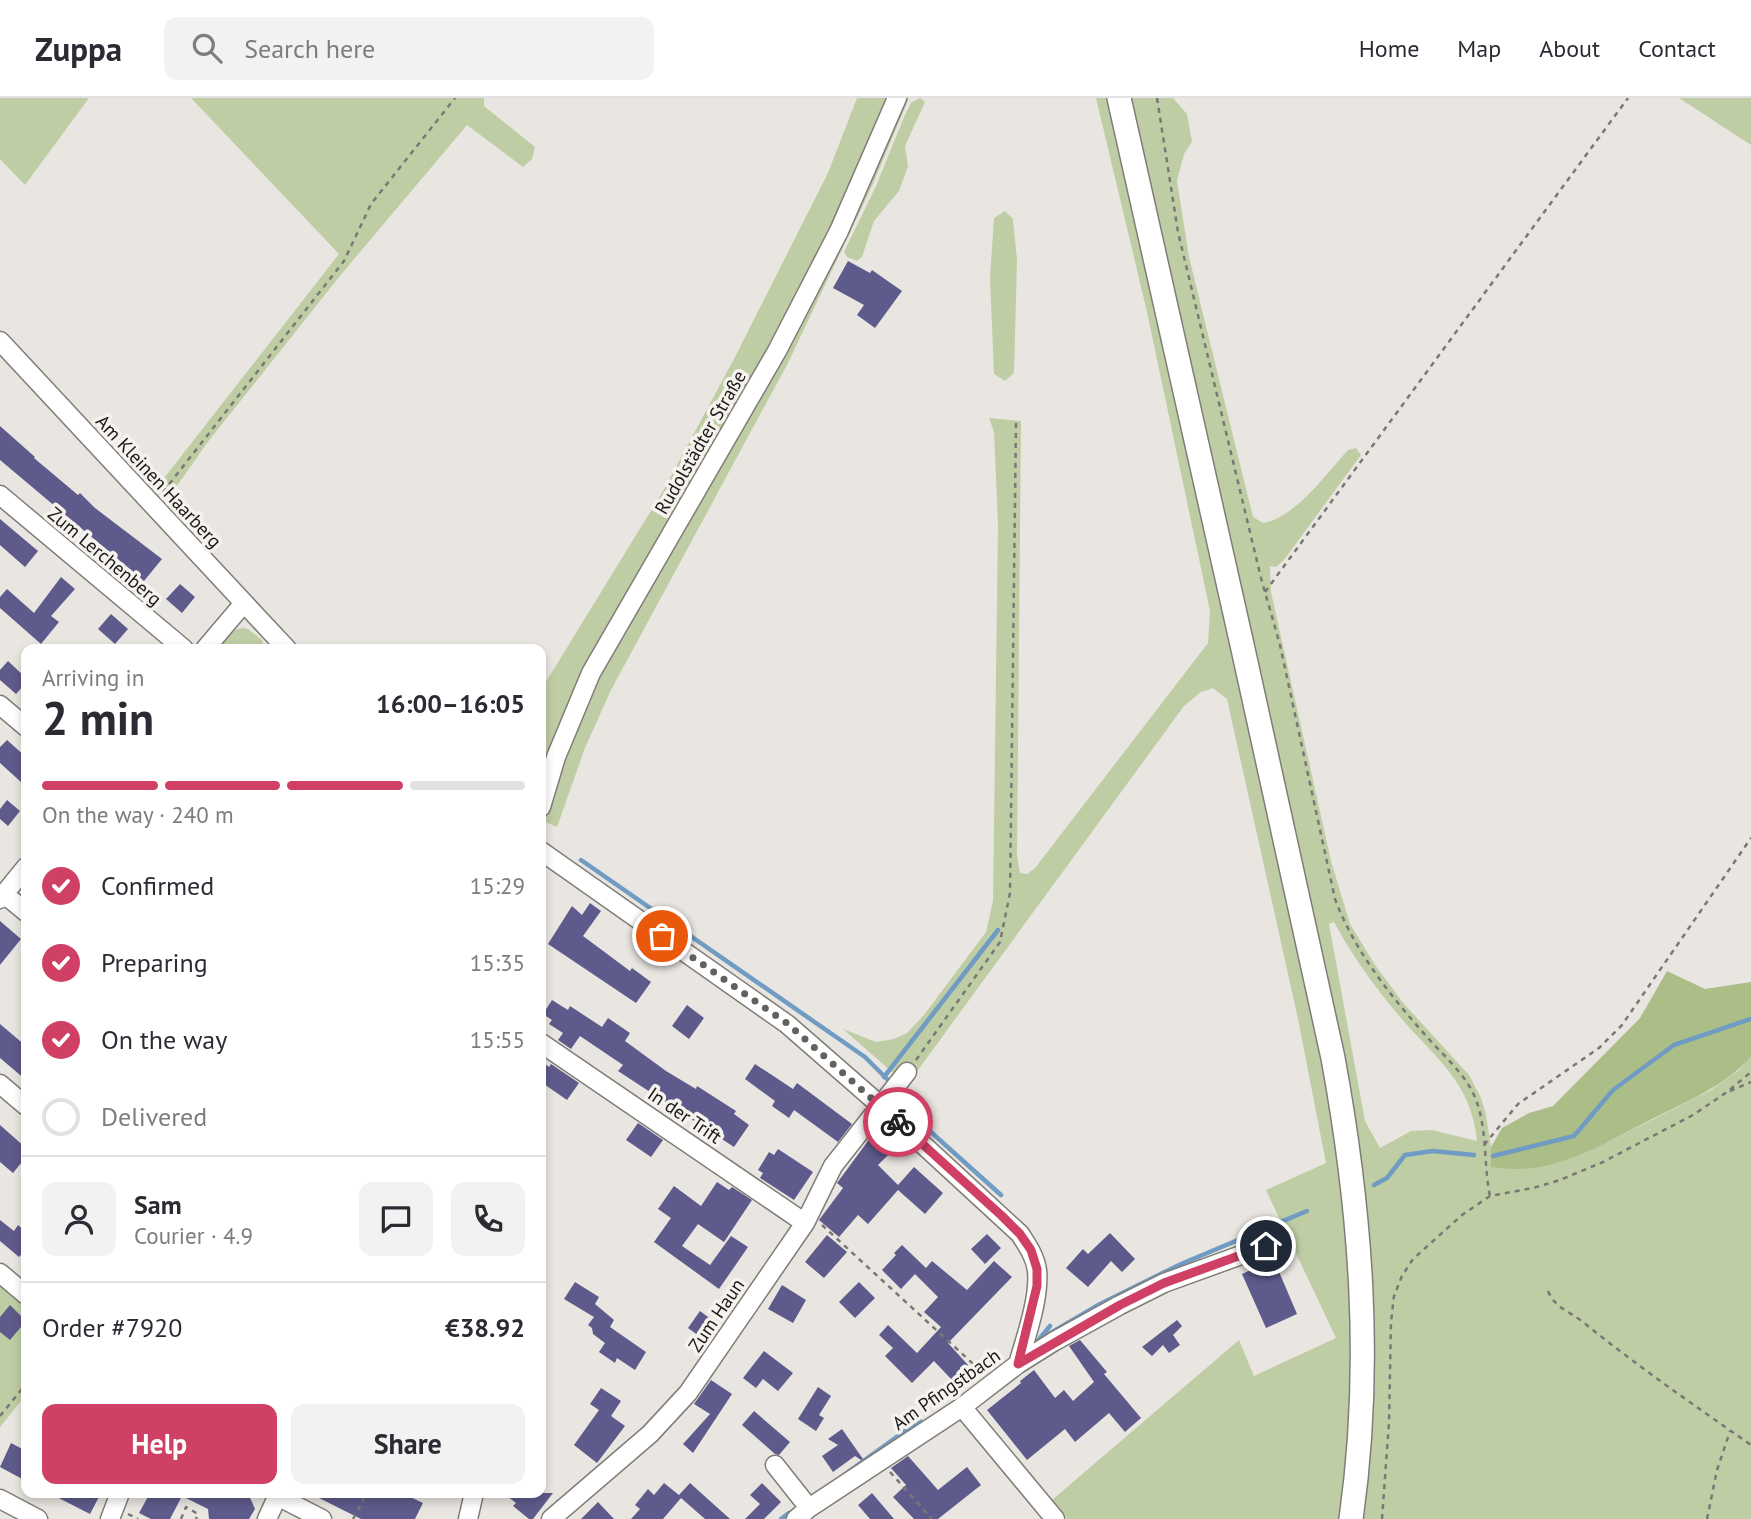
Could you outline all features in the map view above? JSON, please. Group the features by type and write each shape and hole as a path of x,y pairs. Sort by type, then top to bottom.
{"main road":[{"path":"1119,98 1333,1058 1343,1118 1357,1231 1363,1345 1361,1415 1352,1519"}],"street":[{"name":"Rudolstädter Straße","path":"546,790 556,757 591,673 777,351 839,231 897,98"},
{"name":"Am Kleinen Haarberg","path":"0,341 282,644"},
{"name":"Zum Lerchenberg","path":"0,495 178,644"},
{"path":"209,644 244,603"},
{"path":"0,705 21,723"},
{"path":"546,855 788,1024 1020,1234 1031,1250 1037,1269 1037,1286 1018,1364"},
{"path":"21,873 2,896 21,909"},
{"name":"In der Trift","path":"546,1046 805,1223"},
{"name":"Zum Haun","path":"551,1519 650,1434 688,1393 805,1223 833,1166 907,1072"},
{"path":"0,1084 21,1102"},
{"name":"Am Pfingstbach","path":"775,1465 802,1514 962,1407 1018,1364 1120,1305 1164,1283 1266,1246"},
{"path":"0,1273 21,1291"},
{"path":"962,1407 1055,1519"},
{"path":"110,1519 118,1498"},
{"path":"267,1519 282,1498"},
{"path":"282,1519 283,1498"},
{"path":"286,1498 322,1519"},
{"path":"468,1519 473,1498"},
{"path":"0,1499 38,1519"}],"path":[{"path":"153,506 344,261 371,204 455,98"},
{"path":"1157,98 1178,232 1303,747 1329,879 1342,917 1373,972 1458,1070 1472,1092 1480,1111 1490,1196"},
{"path":"1265,592 1628,98"},
{"path":"907,1072 1000,942 1010,893 1016,423"},
{"path":"1484,1145 1518,1104 1599,1048 1622,1025 1751,838"},
{"path":"1382,1519 1394,1296 1413,1259 1462,1215 1490,1196 1533,1188 1571,1176 1670,1127 1727,1092 1751,1072"},
{"path":"1727,1092 1751,1082"},
{"path":"823,1226 995,1384"},
{"path":"1548,1291 1553,1303 1581,1320 1611,1346 1751,1445"},
{"path":"0,1416 21,1390"},
{"path":"1707,1519 1717,1470 1730,1431"},
{"path":"880,1461 932,1519"},
{"path":"353,1519 364,1498"},
{"path":"180,1519 186,1507 198,1514 196,1519"}],"green space":[{"path":"0,98 89,98 25,185 0,159"},
{"path":"191,98 484,98 484,106 535,147 532,159 523,167 467,125 339,277 207,443 172,493 161,482 339,254"},
{"path":"857,98 909,98 873,184 788,363 611,690 585,748 557,827 546,822 546,682 663,491 735,357 828,173"},
{"path":"920,98 925,102 905,146 908,166 899,191 874,221 862,257 857,261 847,257 844,252 876,186 904,117 911,103"},
{"path":"1096,98 1173,98 1187,114 1192,142 1184,154 1177,181 1189,257 1253,517 1263,523 1287,513 1309,494 1348,450 1356,448 1361,455 1284,560 1276,567 1270,566 1271,592 1331,861 1350,924 1375,965 1404,1004 1469,1075 1486,1115 1491,1166 1608,1142 1711,1090 1739,1070 1751,1057 1751,1519 1067,1519 1052,1500 1239,1340 1254,1376 1336,1338 1266,1190 1326,1163 1298,1019 1227,699 1213,688 1201,692 1184,706 907,1085 843,1029 876,1042 894,1039 907,1033 924,1015 986,932 993,901 998,524 994,432 989,418 1021,421 1017,856 1020,873 1027,874 1035,868 1208,643 1210,611 1147,312","holes":["1334,922 1386,1000 1458,1084 1467,1101 1477,1141 1432,1130 1411,1131 1380,1148 1365,1121 1329,924"]},
{"path":"1679,98 1751,98 1751,145"},
{"path":"1005,211 1013,219 1017,260 1014,373 1005,381 994,374 990,278 994,218"},
{"path":"248,629 262,640 263,644 222,644 234,630"},
{"path":"1667,971 1705,989 1751,982 1751,1057 1729,1077 1704,1093 1583,1153 1554,1164 1533,1168 1491,1167 1491,1147 1502,1128 1529,1113 1553,1106 1640,1018"},
{"path":"0,1283 21,1302 21,1401 0,1427"}],"building":[{"path":"848,261 870,273 872,270 902,291 875,328 857,315 864,305 833,288"},
{"path":"0,426 78,495 80,493 95,508 162,559 144,581 0,460"},
{"path":"0,519 38,551 25,567 0,545"},
{"path":"61,577 75,589 51,616 59,622 41,644 0,608 0,597 7,589 34,613"},
{"path":"180,584 195,597 182,613 166,599"},
{"path":"111,614 128,629 115,644 98,629"},
{"path":"8,661 21,673 21,688 16,694 0,680 0,670"},
{"path":"7,740 21,753 21,782 0,763 0,747"},
{"path":"7,800 20,811 8,826 0,819 0,809"},
{"path":"590,903 601,911 583,936 630,971 632,968 651,982 636,1003 548,944 572,906 582,915"},
{"path":"0,921 21,939 0,965"},
{"path":"552,1000 568,1010 570,1006 602,1027 608,1018 630,1033 625,1041 666,1071 696,1089 697,1086 736,1111 734,1114 749,1125 734,1147 618,1071 623,1065 580,1036 571,1049 558,1040 563,1033 549,1024 552,1020 546,1016 546,1009"},
{"path":"687,1005 704,1018 689,1039 672,1026"},
{"path":"0,1024 21,1042 21,1076 0,1058"},
{"path":"551,1064 579,1083 567,1100 546,1085 546,1065 549,1067"},
{"path":"755,1064 793,1089 797,1083 852,1124 838,1142 794,1110 789,1118 772,1106 775,1101 745,1079"},
{"path":"882,1122 902,1141 878,1165 898,1185 914,1167 943,1193 925,1214 898,1190 868,1224 858,1215 839,1237 819,1220 843,1188 837,1183"},
{"path":"638,1123 663,1140 651,1157 626,1140"},
{"path":"0,1125 21,1144 21,1163 13,1173 0,1162"},
{"path":"778,1149 813,1172 794,1200 760,1178 763,1173 758,1170 769,1152 774,1155"},
{"path":"717,1182 729,1190 732,1187 752,1200 724,1242 698,1224 682,1246 710,1265 731,1236 748,1247 719,1289 654,1242 671,1218 658,1209 674,1186 701,1206"},
{"path":"0,1220 14,1231 18,1225 21,1228 21,1255 19,1257 0,1241"},
{"path":"1110,1233 1135,1259 1122,1272 1111,1261 1088,1287 1066,1268 1083,1249 1088,1254"},
{"path":"987,1234 1001,1248 985,1264 971,1249"},
{"path":"827,1235 847,1252 824,1278 805,1262"},
{"path":"902,1245 926,1268 932,1261 967,1290 994,1261 1012,1277 948,1343 968,1365 952,1380 934,1361 912,1383 885,1356 893,1348 879,1335 888,1325 917,1353 941,1327 924,1312 938,1297 915,1274 901,1289 882,1270"},
{"path":"1274,1260 1297,1314 1266,1328 1242,1274"},
{"path":"575,1282 599,1297 595,1304 614,1320 610,1327 646,1352 635,1370 617,1358 615,1363 599,1352 605,1343 593,1334 588,1325 594,1317 564,1299"},
{"path":"859,1282 875,1298 855,1318 839,1302"},
{"path":"782,1285 806,1300 793,1323 768,1309"},
{"path":"10,1305 21,1316 21,1327 10,1340 0,1332 0,1317"},
{"path":"700,1311 720,1326 709,1343 688,1328"},
{"path":"1177,1320 1182,1326 1173,1335 1180,1345 1169,1353 1163,1345 1152,1356 1142,1347"},
{"path":"1080,1340 1141,1418 1125,1432 1109,1413 1075,1442 1065,1429 1027,1460 987,1410 1034,1370 1055,1398 1064,1390 1073,1401 1094,1382 1069,1346"},
{"path":"764,1351 793,1373 778,1391 763,1379 756,1388 743,1378"},
{"path":"711,1380 732,1394 693,1453 683,1444 710,1414 694,1404"},
{"path":"818,1387 831,1396 819,1415 824,1418 816,1431 798,1419"},
{"path":"601,1388 621,1401 611,1416 625,1426 597,1463 574,1445 599,1410 590,1404"},
{"path":"754,1411 790,1442 779,1455 742,1425"},
{"path":"842,1429 863,1459 855,1456 833,1472 822,1456 838,1445 828,1439"},
{"path":"11,1443 21,1448 21,1478 0,1467"},
{"path":"908,1456 938,1490 967,1467 981,1485 938,1519 914,1519 893,1497 906,1485 891,1468"},
{"path":"664,1483 679,1495 690,1483 730,1519 705,1519 681,1498 663,1519 631,1519 640,1509 635,1505 648,1489 654,1495"},
{"path":"762,1483 781,1502 764,1519 745,1519 760,1504 750,1495"},
{"path":"546,1493 553,1493 533,1519 529,1519 513,1506 516,1503 510,1498 546,1498"},
{"path":"872,1493 894,1519 870,1519 858,1505"},
{"path":"59,1498 98,1498 90,1514"},
{"path":"147,1498 181,1498 170,1519 151,1519 139,1513"},
{"path":"186,1498 250,1498 255,1509 249,1519 209,1519 208,1509"},
{"path":"319,1498 412,1498 423,1503 415,1519 361,1519"},
{"path":"598,1502 614,1519 581,1519"}],"waterway":[{"path":"581,860 865,1057 888,1080"},
{"path":"884,1077 998,930"},
{"path":"1493,1156 1574,1136 1613,1090 1674,1045 1751,1019"},
{"path":"899,1096 932,1133 1001,1195"},
{"path":"1374,1185 1387,1178 1405,1155 1433,1151 1474,1155"},
{"path":"1037,1341 1100,1304 1181,1264 1307,1211"},
{"path":"1040,1338 1050,1326"},
{"path":"844,1475 920,1420"},
{"path":"781,1519 789,1513"}],"way so far":[{"path":"662,936 788,1024 898,1122"}],"route":[{"path":"898,1122 1002,1216 1031,1250 1037,1269 1037,1286 1018,1364 1053,1342 1164,1283 1266,1246"}]}
